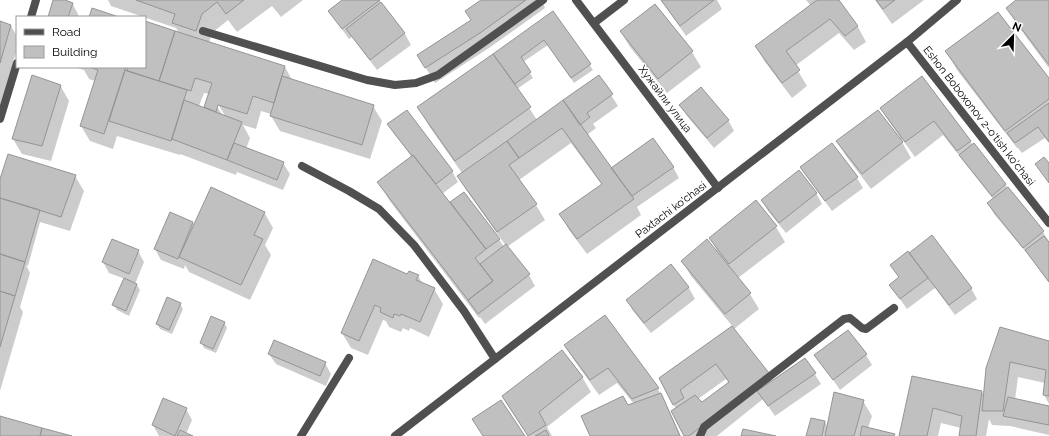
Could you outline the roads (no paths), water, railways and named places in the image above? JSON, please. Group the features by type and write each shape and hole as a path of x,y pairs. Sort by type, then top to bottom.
{"street":[{"path":"31,16 36,0"},
{"path":"203,31 367,80 395,85 416,83 438,75 543,0"},
{"name":"Хужайли улица","path":"576,0 718,188"},
{"path":"594,23 624,0"},
{"name":"Paxtachi ko'chasi","path":"395,436 907,42 958,0"},
{"name":"Eshon Boboxonov 2-o'tish ko'chasi","path":"907,42 1049,223"},
{"path":"0,119 16,66"},
{"path":"302,166 349,191 379,210 414,245 464,311 495,359"},
{"path":"700,436 704,427 844,319 850,318 862,328 866,329 894,308"},
{"path":"304,435 349,358"}]}
